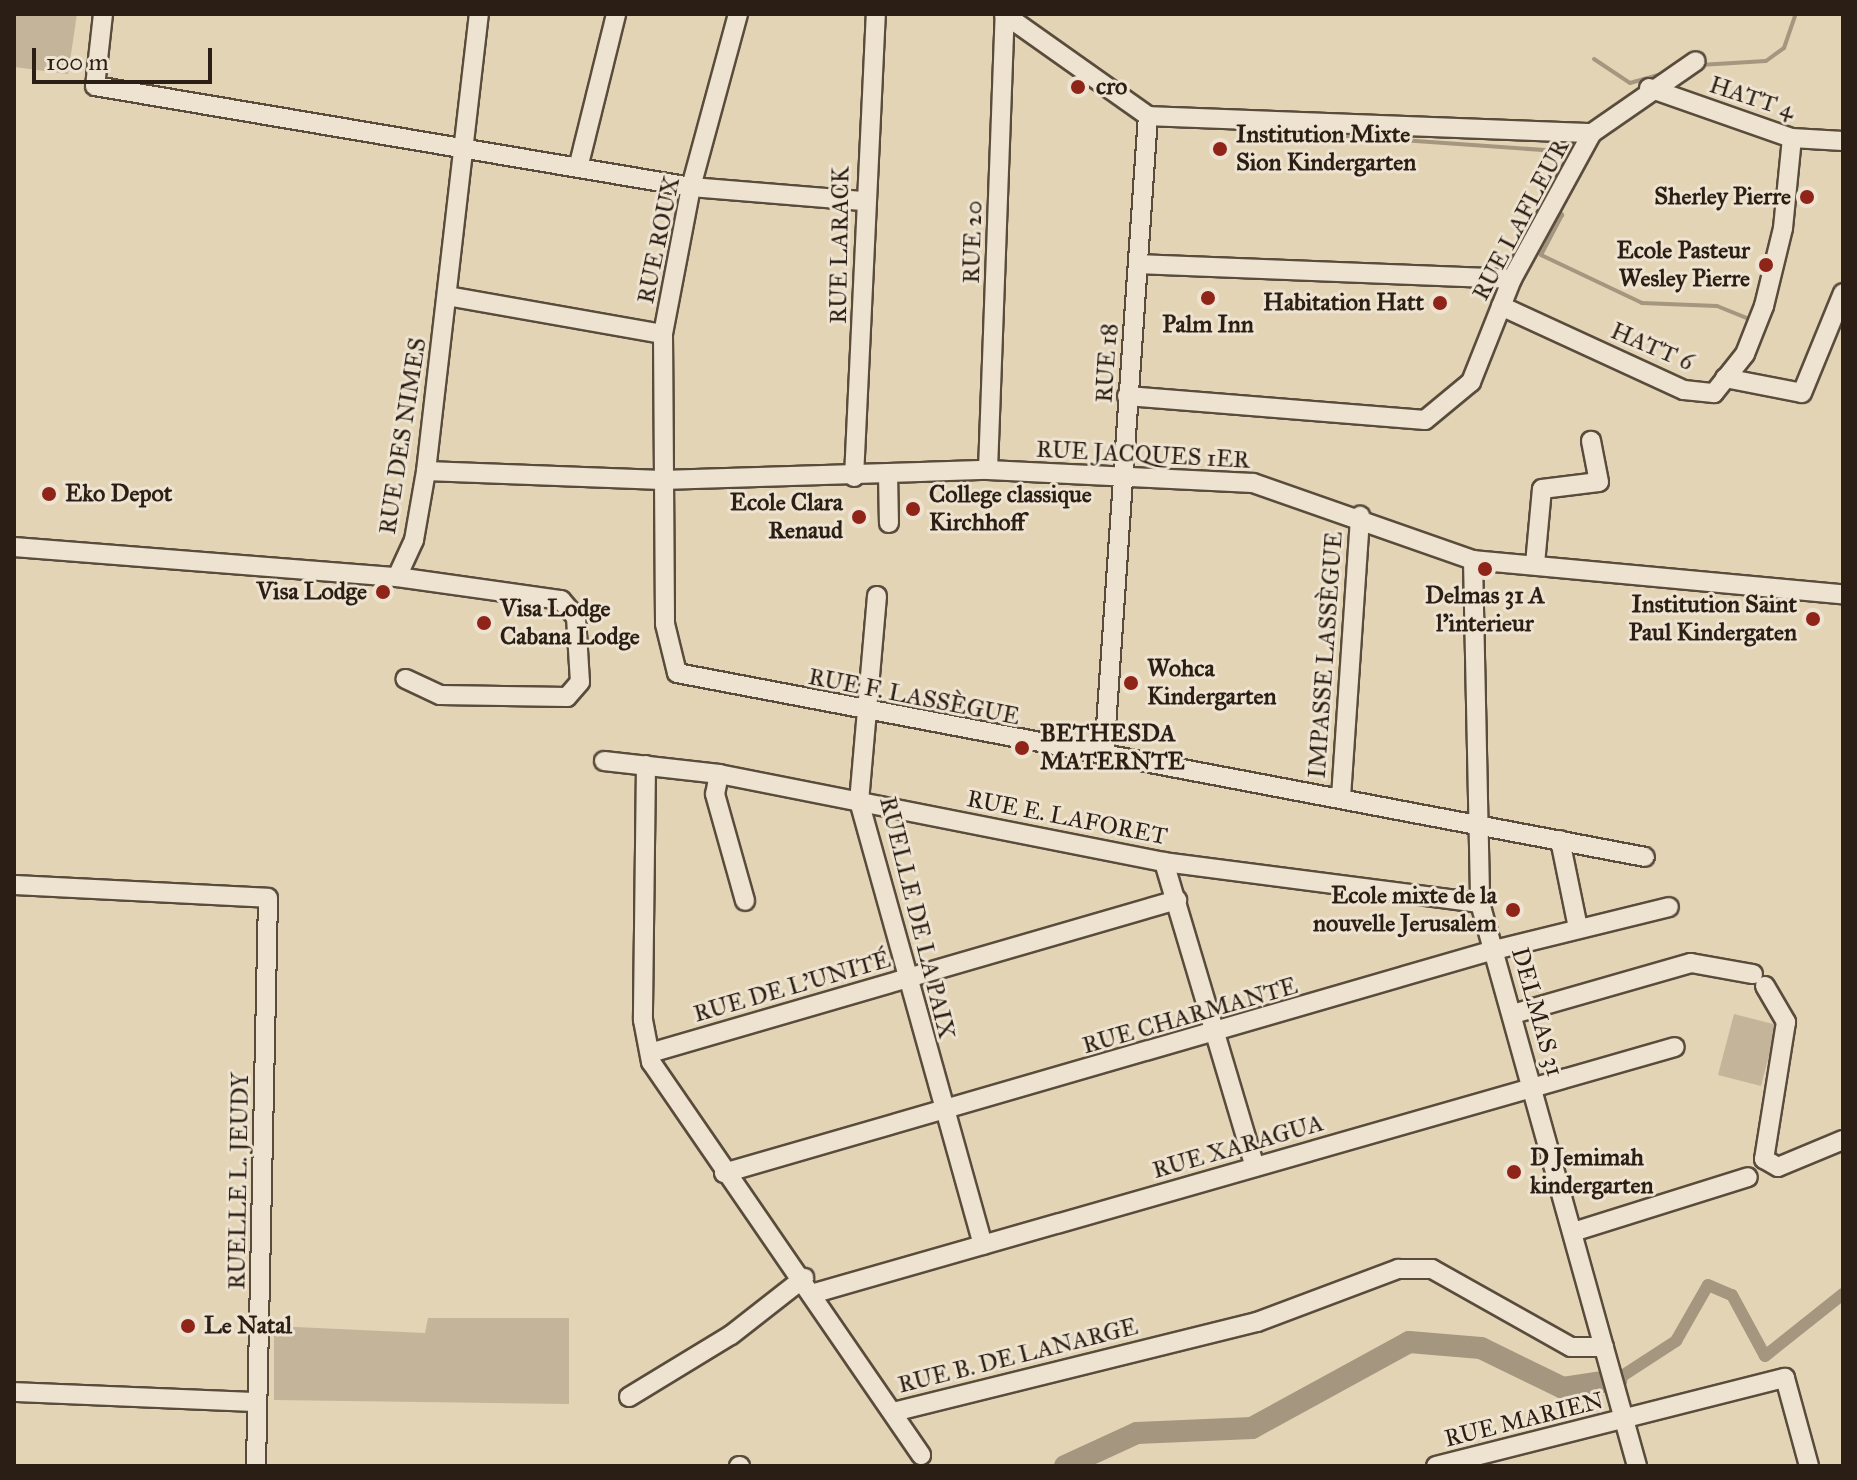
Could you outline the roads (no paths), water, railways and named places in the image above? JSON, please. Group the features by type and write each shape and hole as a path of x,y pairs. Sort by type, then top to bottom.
{"street":[{"path":"103,14 95,86 462,148 579,164 691,187 862,201"},
{"name":"RUE DES NIMES","path":"397,577 414,540 426,471 479,14"},
{"path":"579,164 616,14"},
{"name":"RUE ROUX","path":"662,480 663,334 691,187 738,14"},
{"name":"RUE LARACK","path":"854,477 868,260 862,201 876,14"},
{"path":"1004,14 1148,116 1592,133"},
{"name":"RUE 20","path":"988,470 1004,14"},
{"name":"RUE LAFLEUR","path":"1127,396 1425,420 1471,382 1512,279 1592,133 1649,88 1696,61"},
{"name":"HATT 4","path":"1649,88 1792,138 1843,141"},
{"name":"RUE 18","path":"1104,756 1126,476 1127,396 1148,116"},
{"name":"HATT 6","path":"1501,306 1684,390 1714,393 1764,306 1783,228 1792,138"},
{"path":"1139,264 1512,279"},
{"path":"447,296 663,334"},
{"path":"1725,378 1802,393 1841,304"},
{"path":"1535,564 1542,489 1599,482 1591,441"},
{"name":"RUE JACQUES 1ER","path":"426,471 662,480 854,477 988,470 1253,483 1360,516 1473,560 1843,594"},
{"path":"888,473 889,523"},
{"name":"RUE F. LASSÈGUE","path":"662,480 672,668 865,714 1341,797 1645,857"},
{"name":"IMPASSE LASSÈGUE","path":"1341,797 1360,516"},
{"path":"14,547 397,577 561,600 576,617 580,682 567,697 440,695 405,679"},
{"name":"DELMAS 31","path":"1473,560 1480,903 1534,1087 1637,1466"},
{"name":"RUELLE DE LA PAIX","path":"877,596 859,801 904,979 983,1245"},
{"name":"RUE E. LAFORET","path":"604,761 719,774 1164,862 1480,903"},
{"name":"RUE B. DE LANARGE","path":"646,765 643,1020 650,1053 724,1173 809,1286 893,1412 1257,1322 1398,1269 1432,1269 1571,1347 1604,1347"},
{"path":"719,774 715,794 745,901"},
{"path":"1560,840 1578,928"},
{"path":"1164,862 1255,1167"},
{"name":"RUELLE L. JEUDY","path":"14,885 268,898 256,1466"},
{"name":"RUE DE L'UNITÉ","path":"650,1053 1177,900"},
{"name":"RUE CHARMANTE","path":"724,1173 943,1109 1218,1035 1494,950 1669,907"},
{"path":"1513,1014 1691,963 1759,980 1786,1022 1764,1159 1778,1167 1843,1140"},
{"name":"RUE XARAGUA","path":"809,1286 983,1245 1675,1047"},
{"path":"1573,1232 1748,1177"},
{"path":"629,1397 809,1286"},
{"name":"RUE MARIEN","path":"1436,1466 1785,1378 1809,1466"},
{"path":"14,1392 257,1402"},
{"path":"893,1412 921,1455"}],"waterway":[{"path":"1700,65 1766,61 1784,48 1796,14"},
{"path":"1594,59 1630,83 1664,73"},
{"path":"1229,128 1576,152"},
{"path":"1557,208 1562,215 1541,255 1642,303 1717,306 1751,320"},
{"path":"1616,1380 1676,1341 1708,1285 1732,1295 1765,1356 1843,1294"},
{"path":"1065,1466 1137,1433 1252,1428 1409,1342 1481,1348 1563,1388 1616,1380"}],"place":[{"name":"cro","path":"1078,87"},
{"name":"Institution Mixte Sion Kindergarten","path":"1220,149"},
{"name":"Sherley Pierre","path":"1807,197"},
{"name":"Ecole Pasteur Wesley Pierre","path":"1766,265"},
{"name":"Palm Inn","path":"1208,298"},
{"name":"Habitation Hatt","path":"1440,303"},
{"name":"Eko Depot","path":"49,494"},
{"name":"College classique Kirchhoff","path":"913,509"},
{"name":"Ecole Clara Renaud","path":"859,517"},
{"name":"Delmas 31 A l'interieur","path":"1485,569"},
{"name":"Visa Lodge","path":"383,592"},
{"name":"Institution Saint Paul Kindergaten","path":"1813,619"},
{"name":"Visa Lodge Cabana Lodge","path":"484,623"},
{"name":"Wohca Kindergarten","path":"1131,683"},
{"name":"BETHESDA MATERNTE","path":"1022,748"},
{"name":"Ecole mixte de la nouvelle Jerusalem","path":"1513,910"},
{"name":"D Jemimah kindergarten","path":"1514,1172"},
{"name":"Le Natal","path":"188,1326"}]}
